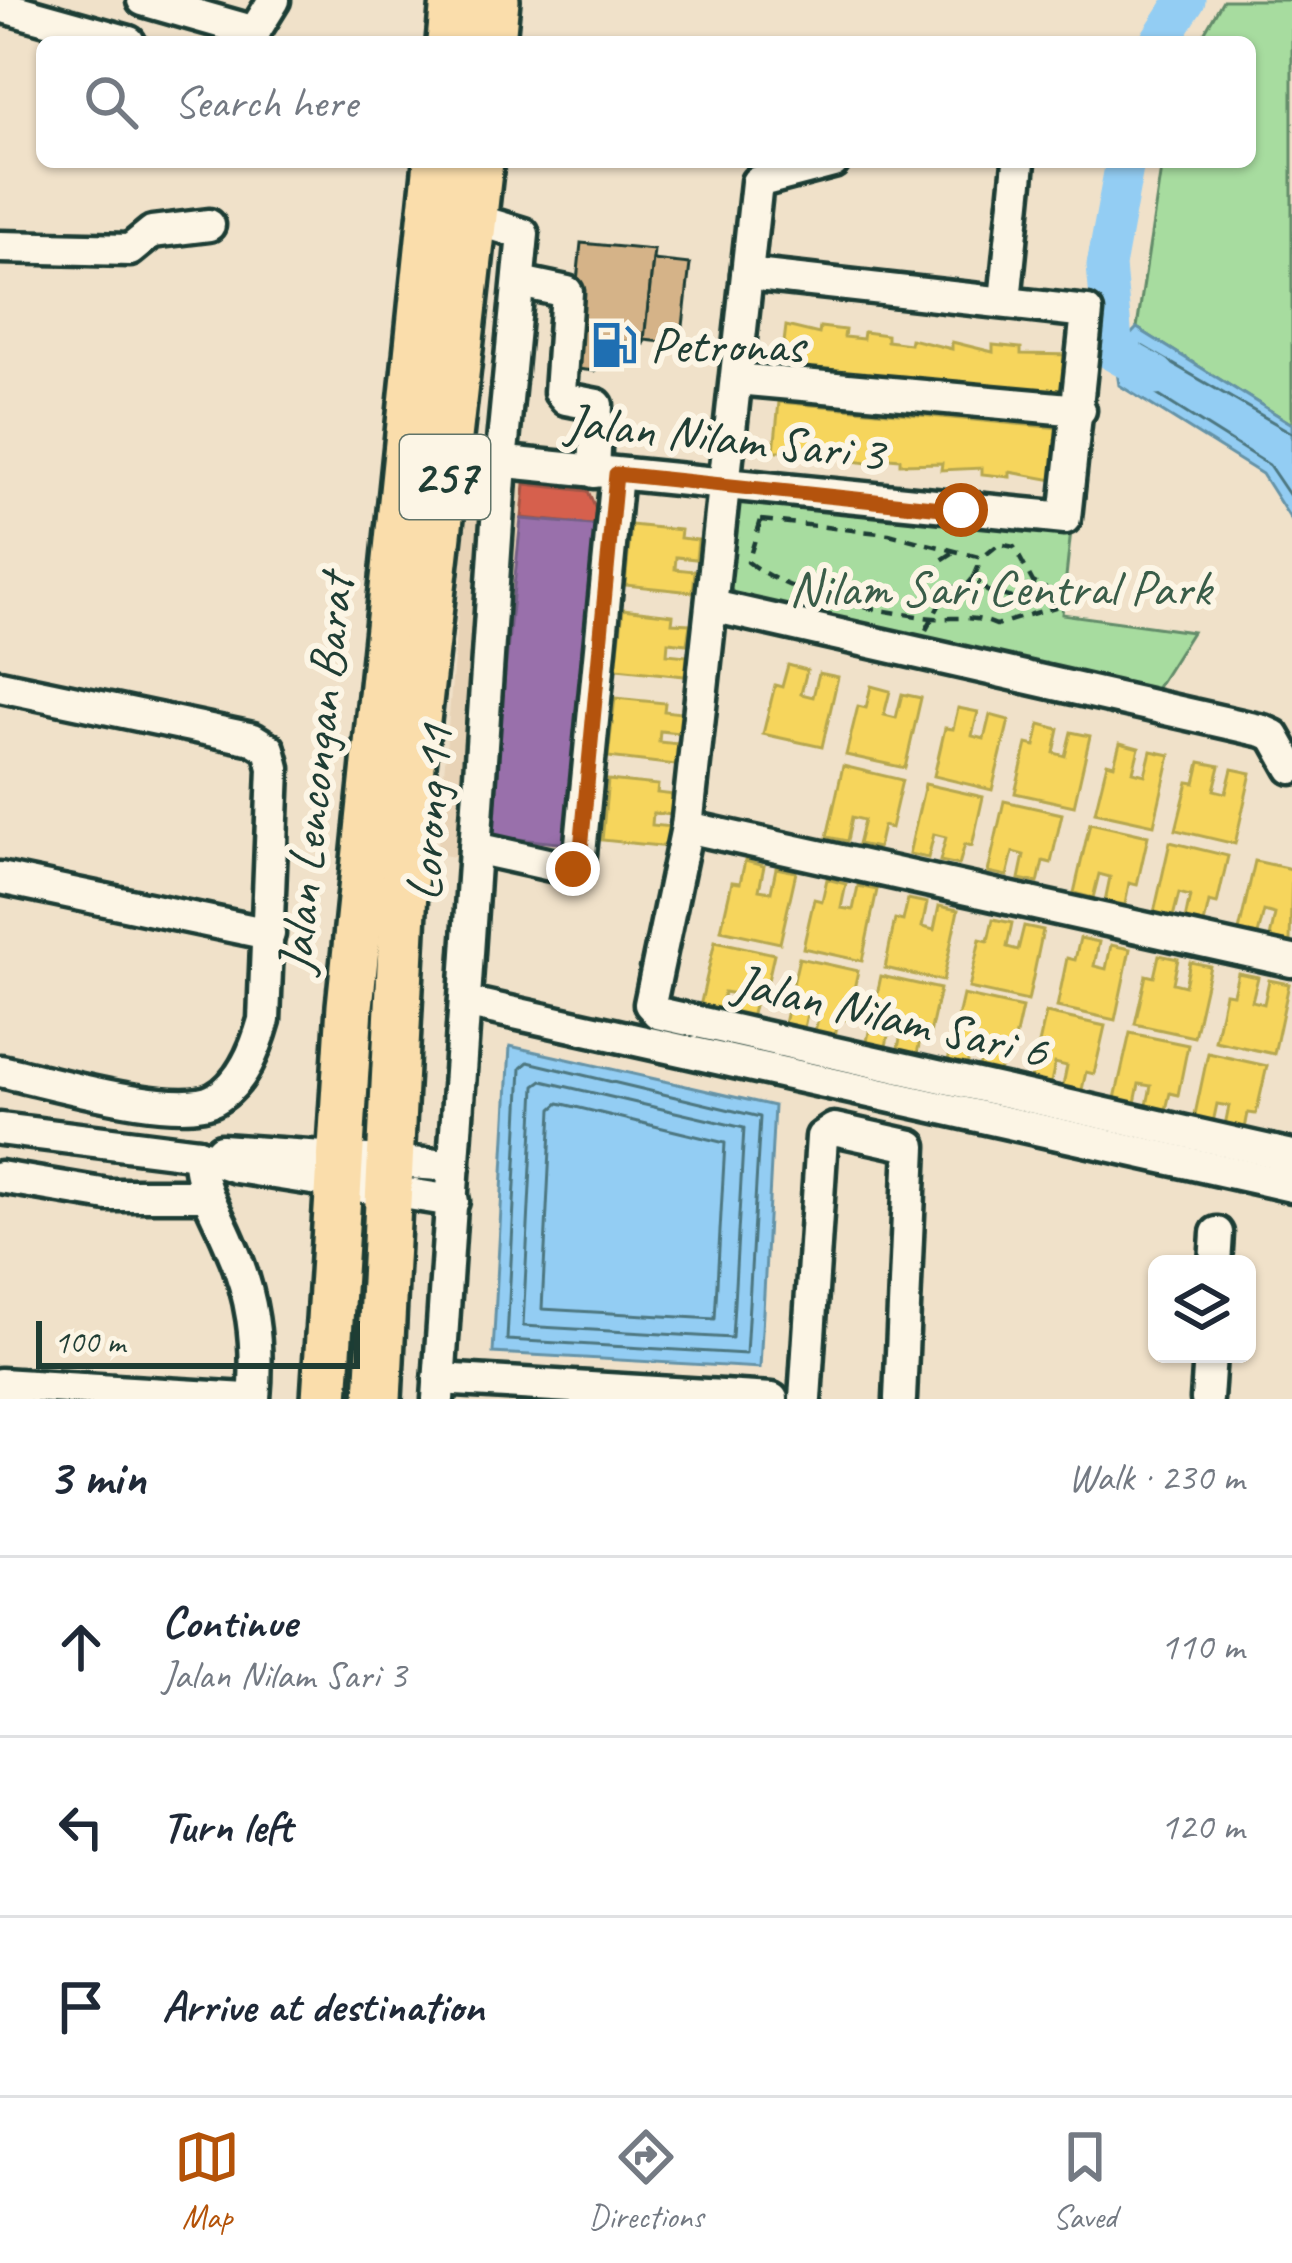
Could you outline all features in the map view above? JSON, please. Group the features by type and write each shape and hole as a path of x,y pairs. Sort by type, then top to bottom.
{"highway":[{"path":"451,36 454,0"},
{"path":"493,36 496,0"},
{"name":"Jalan Lencongan Barat","path":"325,1399 368,809 435,168"},
{"name":"Jalan Lencongan Barat","path":"378,1399 409,792 479,168"}],"street":[{"path":"143,0 248,36"},
{"path":"252,36 274,0"},
{"path":"1,12 103,36"},
{"path":"807,168 758,179 687,826 1292,961"},
{"path":"1004,301 1018,168"},
{"name":"Lorong 11","path":"439,1389 501,463 524,234 474,219"},
{"path":"0,247 130,250 152,232 209,225"},
{"path":"736,379 1080,410 1088,312 747,274"},
{"path":"475,848 569,869 579,864 605,473 598,404 566,399 560,392 567,292 520,282"},
{"name":"Jalan Nilam Sari 3","path":"447,457 1065,518 1080,410"},
{"path":"712,606 1263,730 1274,736 1292,768"},
{"path":"0,686 253,739 269,749 274,768 265,1020 255,1050 214,1100 180,1106 0,1071"},
{"name":"Jalan Nilam Sari 6","path":"687,826 649,988 650,1004 658,1013 1292,1156"},
{"path":"0,878 269,934"},
{"path":"465,1002 1292,1186"},
{"path":"0,1129 390,1178 453,1201"},
{"path":"805,1399 822,1137 827,1130 911,1146 900,1399"},
{"path":"0,1384 250,1399 258,1347 245,1282 205,1195 198,1154"},
{"path":"390,1178 454,1166"},
{"path":"0,1178 108,1195 205,1195"},
{"path":"1207,1399 1209,1363"},
{"path":"439,1389 772,1399"}],"path":[{"path":"959,549 937,562 937,573 949,586 964,589 982,558 999,544 1014,547 1018,564 1033,582 1056,594 1055,608 1044,615 1027,612 996,625 950,614 929,619 779,585 748,562 761,520 890,534 959,549 982,558"},
{"path":"974,577 988,591 1012,598 1033,582"},
{"path":"929,619 949,586"}],"shaded area":[{"path":"473,439 625,455 588,880 437,854"}],"green space":[{"path":"1223,0 1292,0 1292,424 1137,328 1161,168 1256,168 1256,36 1202,36"},
{"name":"Nilam Sari Central Park","path":"738,498 1071,530 1062,614 1192,632 1156,689 736,597 724,578"}],"water":[{"path":"1137,328 1292,424 1292,521 1262,474 1119,385 1114,352"},
{"path":"510,1046 774,1106 760,1368 493,1353"}],"building: Homes":[{"path":"786,326 819,334 820,327 845,330 844,337 863,339 864,332 887,335 887,341 910,344 911,339 952,349 952,342 993,352 993,345 1021,348 1021,354 1075,355 1070,407 780,375"},
{"path":"779,402 1069,429 1064,482 1010,472 1010,477 982,474 982,468 941,470 942,463 900,464 900,459 877,457 876,464 852,461 853,454 834,452 833,460 809,457 809,451 774,451"},
{"path":"631,525 681,530 680,538 698,540 696,559 676,557 675,569 695,571 693,592 625,585"},
{"path":"623,609 673,615 672,623 690,624 687,644 668,642 667,654 687,656 685,676 616,669"},
{"path":"788,665 807,670 801,694 813,697 819,673 838,677 822,747 763,734 775,685 782,687"},
{"path":"871,686 890,691 884,715 896,718 902,694 921,698 905,768 846,755 858,706 866,708"},
{"path":"615,698 665,703 664,711 681,713 679,733 660,731 659,742 679,744 676,765 608,757"},
{"path":"958,708 978,712 972,736 984,739 990,715 1009,720 992,790 934,776 945,728 953,729"},
{"path":"1040,724 1059,729 1054,753 1065,756 1071,732 1090,736 1074,806 1015,793 1027,744 1035,746"},
{"path":"1120,743 1139,748 1133,772 1145,775 1151,751 1170,755 1154,825 1095,812 1107,763 1114,765"},
{"path":"1200,762 1220,766 1214,790 1226,793 1232,769 1251,773 1235,844 1176,830 1188,782 1195,783"},
{"path":"843,766 902,780 891,828 883,826 878,848 858,844 864,820 852,817 847,841 827,837"},
{"path":"608,780 658,785 657,793 675,795 673,815 653,813 652,825 672,827 670,847 602,840"},
{"path":"925,784 983,797 972,846 965,844 959,865 940,861 946,837 934,834 928,858 909,854"},
{"path":"1004,801 1062,814 1051,863 1043,861 1038,883 1019,879 1024,855 1013,852 1007,876 988,872"},
{"path":"1090,823 1148,836 1137,885 1129,883 1125,905 1105,901 1110,877 1099,874 1093,898 1074,893"},
{"path":"1170,842 1228,856 1217,904 1209,902 1204,924 1185,920 1190,896 1179,893 1173,917 1154,913"},
{"path":"745,861 764,866 759,890 771,892 776,868 796,872 780,943 721,930 732,882 740,883"},
{"path":"1255,861 1292,869 1290,942 1270,938 1275,914 1264,911 1258,935 1239,931"},
{"path":"827,879 846,884 841,908 853,910 858,886 877,890 862,961 803,948 814,899 822,901"},
{"path":"908,899 927,903 922,927 934,930 939,906 958,910 943,981 885,968 895,919 903,921"},
{"path":"993,919 1012,923 1007,947 1018,950 1024,926 1043,930 1028,1001 969,988 980,939 988,941"},
{"path":"1080,938 1099,942 1094,966 1106,969 1111,945 1130,949 1115,1020 1057,1007 1067,958 1075,960"},
{"path":"715,941 774,954 763,1002 755,1001 750,1023 730,1018 736,994 724,992 719,1016 699,1011"},
{"path":"1159,955 1178,959 1173,983 1185,986 1190,962 1210,966 1194,1037 1135,1024 1146,975 1154,977"},
{"path":"799,958 858,971 847,1020 839,1018 834,1040 814,1035 820,1011 808,1009 803,1033 783,1028"},
{"path":"1238,973 1258,977 1252,1001 1264,1004 1269,980 1289,984 1274,1054 1215,1041 1225,993 1233,994"},
{"path":"881,976 940,989 929,1038 921,1036 916,1058 897,1053 902,1029 890,1027 885,1051 866,1046"},
{"path":"963,995 1022,1008 1011,1057 1003,1055 998,1077 978,1072 984,1048 972,1046 966,1069 947,1065"},
{"path":"1046,1013 1105,1026 1094,1074 1086,1072 1081,1094 1062,1090 1067,1066 1055,1063 1050,1087 1030,1083"},
{"path":"1130,1033 1188,1045 1178,1095 1170,1093 1165,1114 1146,1110 1151,1086 1139,1084 1134,1108 1114,1103"},
{"path":"1208,1053 1267,1066 1256,1114 1248,1113 1244,1134 1224,1130 1229,1106 1217,1104 1212,1127 1193,1124"}],"building: Shops":[{"path":"525,484 588,491 603,526 522,518"}],"building: Offices":[{"path":"521,519 603,526 569,844 488,836"}],"building: Other":[{"path":"581,243 654,250 644,344 599,339 595,371 568,368"},
{"path":"653,260 690,264 681,344 644,340"}],"waterway":[{"path":"1163,36 1186,0"},
{"path":"1124,168 1106,266 1114,352 1156,376"}],"place":[{"name":"Petronas","path":"614,345"}],"route":[{"path":"573,869 580,860 616,474 961,510"}]}
